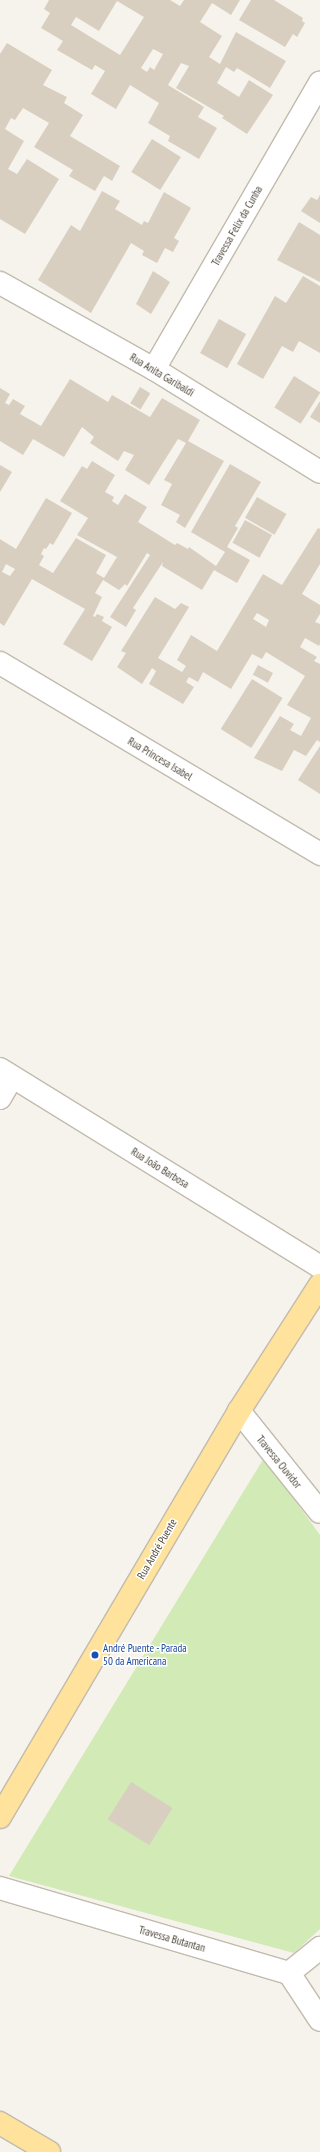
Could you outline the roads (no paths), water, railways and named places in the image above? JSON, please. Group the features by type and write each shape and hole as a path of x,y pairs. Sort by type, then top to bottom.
{"main road":[{"name":"Rua André Puente","path":"0,1817 239,1411 320,1285"},
{"path":"0,2123 48,2152"}],"street":[{"name":"Travessa Felix da Cunha","path":"154,369 320,83"},
{"name":"Rua Anita Garibaldi","path":"0,282 154,369 320,472"},
{"name":"Rua Princesa Isabel","path":"0,664 320,854"},
{"path":"0,1098 6,1073"},
{"name":"Rua João Barbosa","path":"6,1073 320,1267"},
{"name":"Travessa Ouvidor","path":"239,1411 320,1512"},
{"name":"Travessa Butantan","path":"0,1888 289,1973"},
{"path":"320,1948 289,1973 320,2020"}],"place":[{"name":"André Puente - Parada 50 da Americana","path":"95,1655"}]}
